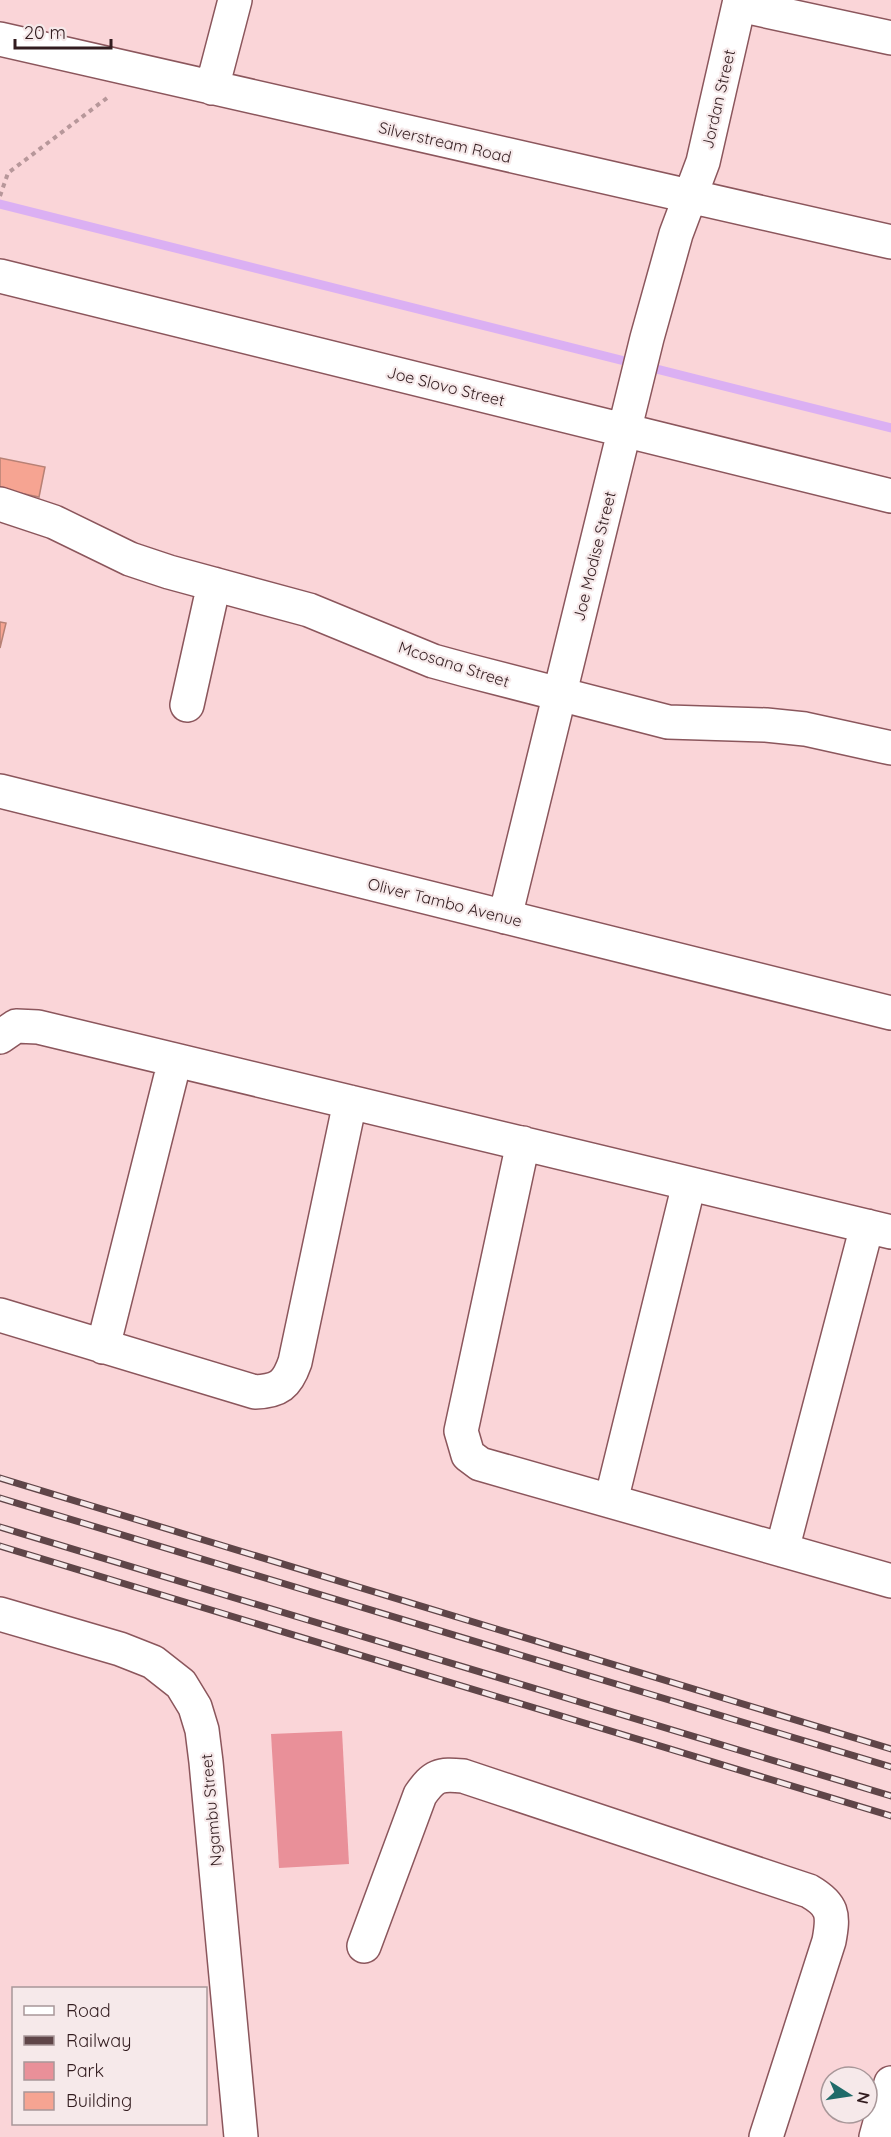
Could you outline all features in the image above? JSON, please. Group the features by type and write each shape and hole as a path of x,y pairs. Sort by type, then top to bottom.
{"street":[{"path":"212,88 235,0"},
{"path":"740,2 891,38"},
{"name":"Jordan Street","path":"690,197 704,162 740,2"},
{"name":"Silverstream Road","path":"0,39 891,242"},
{"name":"Joe Modise Street","path":"506,917 647,338 673,243 690,197"},
{"name":"Joe Slovo Street","path":"0,276 891,496"},
{"name":"Mcosana Street","path":"0,504 54,522 130,559 309,610 433,661 668,722 766,725 805,729 891,748"},
{"path":"187,705 214,584"},
{"name":"Oliver Tambo Avenue","path":"0,791 891,1013"},
{"path":"0,1037 16,1026 38,1027 879,1229 782,1550"},
{"path":"103,1347 175,1060"},
{"path":"0,1315 255,1392 278,1389 290,1377 295,1362 350,1102"},
{"path":"523,1143 461,1431 468,1455 480,1464 891,1581"},
{"path":"611,1501 689,1184"},
{"name":"Ngambu Street","path":"0,1614 120,1649 153,1662 181,1684 195,1707 202,1730 206,1762 241,2137"},
{"path":"364,1946 420,1795 431,1779 444,1774 463,1776 808,1891 824,1900 831,1912 830,1941 766,2137"},
{"path":"876,2137 891,2083"}],"path":[{"path":"0,196 8,173 111,95"}],"green space":[{"path":"342,1731 349,1864 279,1868 271,1734"}],"building":[{"path":"0,458 45,467 39,497 0,489"},
{"path":"0,622 6,623 0,648"}],"waterway":[{"path":"0,204 891,428"}],"railway":[{"path":"0,1478 891,1749"},
{"path":"0,1498 891,1767"},
{"path":"0,1527 891,1796"},
{"path":"0,1546 891,1816"}]}
